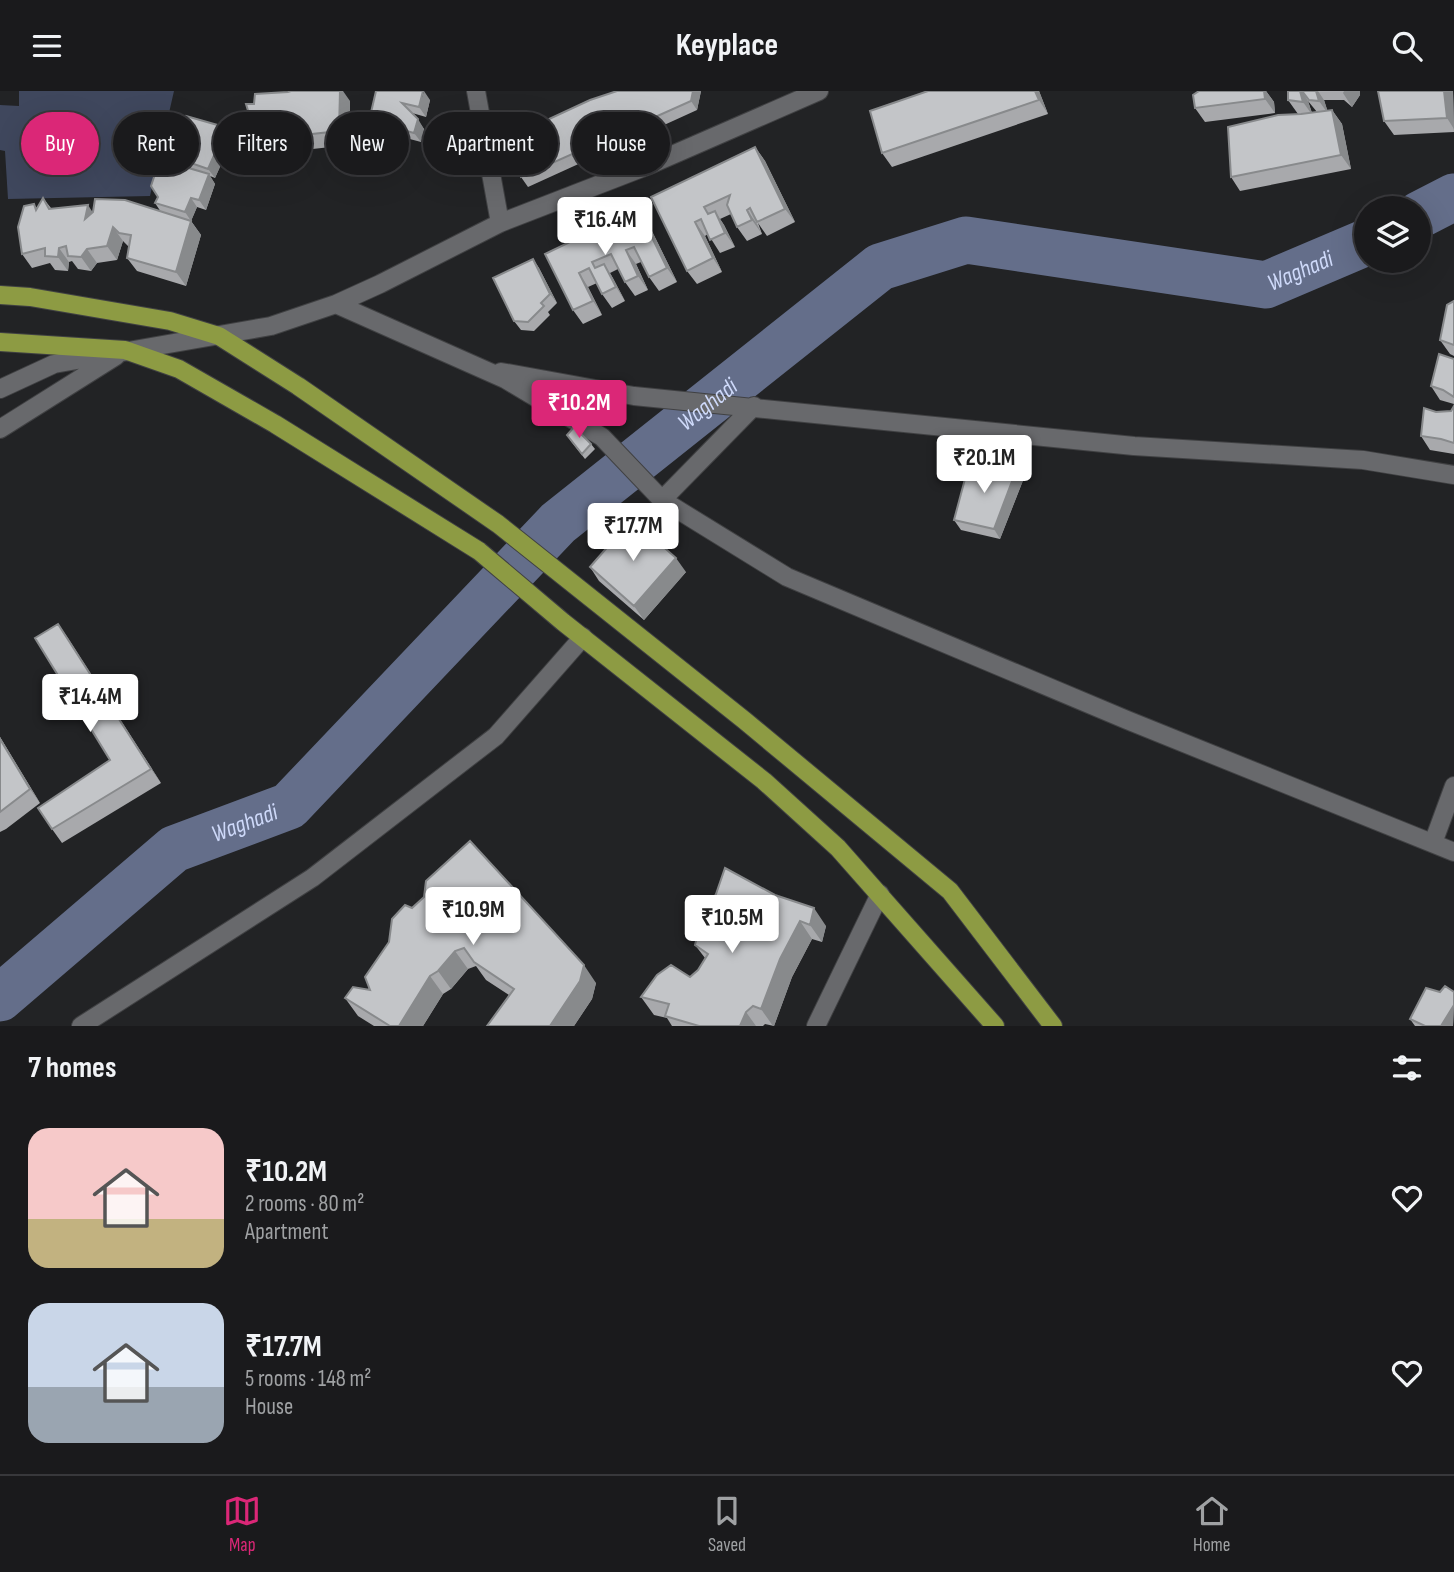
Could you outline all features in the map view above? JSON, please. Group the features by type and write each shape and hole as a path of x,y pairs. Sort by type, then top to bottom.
{"main road":[{"path":"0,295 30,297 170,321 219,336 298,386 498,524 744,720 950,891 1052,1026"},
{"path":"0,342 125,350 179,369 275,424 479,551 563,622 764,781 838,848 995,1026"}],"street":[{"path":"476,91 500,223"},
{"path":"0,389 54,364 271,326 336,304 500,223 647,166 819,91"},
{"path":"336,304 505,379 602,437 662,500 787,577 1127,720 1454,852"},
{"path":"0,429 125,350"},
{"path":"482,369 635,396 1133,446 1363,460 1454,475"},
{"path":"662,500 754,407"},
{"path":"81,1026 312,878 496,736 583,637"},
{"path":"1433,843 1454,786"},
{"path":"816,1026 880,894"}],"shaded area":[{"path":"19,91 174,91 169,112 113,112 113,175 155,175 150,196 8,199 5,151 0,150 0,105 19,106"}],"building":[{"path":"340,91 339,112 326,112 326,132 312,134 312,112 248,112 246,104 254,104 255,94"},
{"path":"376,91 423,91 419,107 402,103 418,119 414,133 409,132 409,112 371,112"},
{"path":"617,91 693,91 691,101 666,112 572,112 572,154 558,160 558,115"},
{"path":"928,91 1035,91 1039,100 882,153 870,111"},
{"path":"1199,91 1264,91 1265,99 1195,108 1193,95"},
{"path":"1288,91 1300,91 1303,102 1288,100"},
{"path":"1302,91 1316,91 1319,101 1309,100"},
{"path":"1378,91 1444,91 1447,118 1384,121"},
{"path":"1332,110 1341,155 1231,177 1228,127 1278,115"},
{"path":"199,120 213,124 213,158 208,169 199,166"},
{"path":"755,147 785,209 757,222 750,208 747,210 752,220 737,227 727,205 730,195 704,207 708,214 715,211 725,233 710,240 701,219 695,222 713,258 687,271 651,197"},
{"path":"199,171 209,174 199,200 191,198 185,212 155,203 158,197 151,186 155,175 199,175"},
{"path":"43,198 49,209 88,205 85,219 93,212 95,199 125,200 191,221 176,272 127,258 131,235 119,233 113,227 107,246 87,249 81,257 68,256 66,246 59,248 58,257 45,256 45,248 22,254 18,227 24,206 34,204 36,210"},
{"path":"638,209 667,268 649,277 634,247 626,250 638,276 625,282 611,254 592,262 595,268 604,264 616,287 602,294 589,268 579,273 593,301 573,310 545,254"},
{"path":"533,259 550,294 541,303 544,306 528,322 514,321 493,278"},
{"path":"1454,301 1454,345 1440,340 1447,305"},
{"path":"1439,354 1454,359 1454,397 1431,386"},
{"path":"1454,406 1454,443 1421,436 1424,408 1436,412 1451,411"},
{"path":"574,427 591,444 582,454 567,435"},
{"path":"969,464 1017,468 994,529 954,520"},
{"path":"632,519 676,558 634,606 590,567"},
{"path":"58,624 151,769 52,829 38,808 110,760 35,638"},
{"path":"0,739 30,789 0,812"},
{"path":"470,841 584,965 580,981 550,1026 487,1026 514,989 474,962 464,948 455,951 438,971 430,976 399,1026 390,1026 345,998 353,987 370,990 365,977 389,942 392,919 405,905 412,908 424,897 426,881"},
{"path":"725,868 775,895 814,908 810,925 800,921 780,959 761,1009 753,1006 746,1012 740,1026 699,1026 665,1016 669,1004 641,997 657,975 671,965 690,977 698,970 708,954 695,945 701,920 716,894"},
{"path":"1445,986 1454,992 1454,1005 1441,1026 1425,1026 1410,1019 1426,988 1440,992"}],"waterway":[{"name":"Waghadi","path":"1431,209 1454,197"},
{"name":"Waghadi","path":"0,998 174,849 289,806 558,523 880,267 966,240 1266,285 1354,248"}]}
